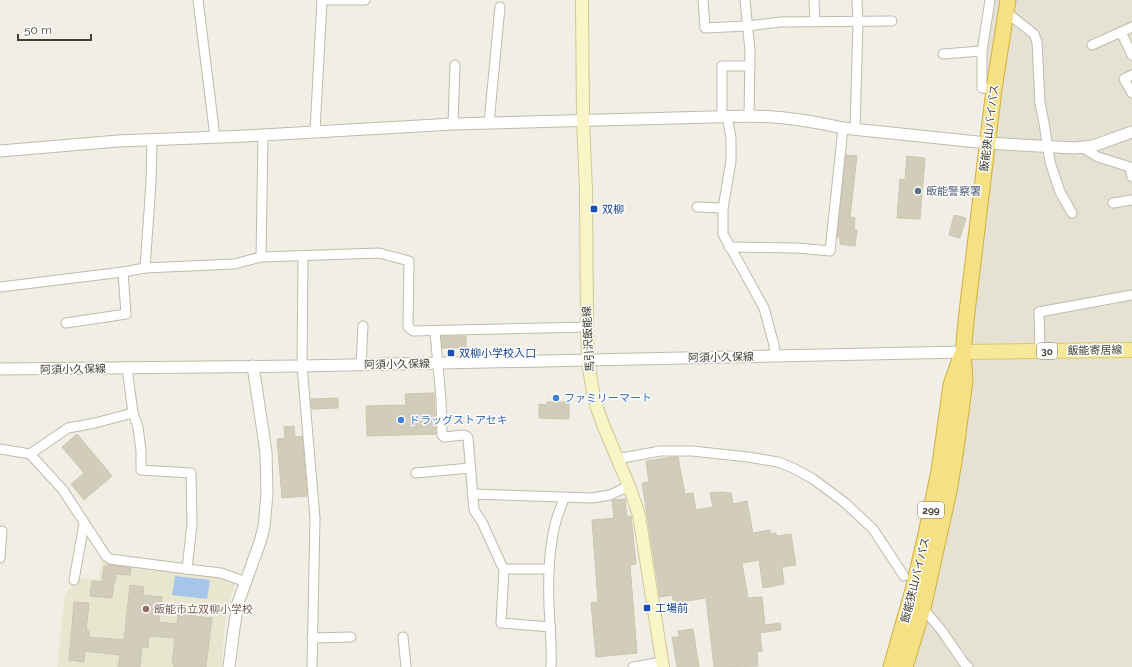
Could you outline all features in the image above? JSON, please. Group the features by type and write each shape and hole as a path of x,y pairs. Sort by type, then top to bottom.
{"highway":[{"name":"飯能狭山バイパス","path":"905,667 923,608 949,491 956,449 965,381 963,352 987,143 1007,6"},
{"name":"飯能狭山バイパス","path":"891,667 913,590 926,534 939,471 951,385 963,352"}],"main road":[{"name":"馬引沢飯能線","path":"582,0 588,360 597,408 635,501 639,515 663,665"},
{"name":"飯能寄居線","path":"963,352 1132,350"}],"street":[{"path":"198,0 215,137"},
{"path":"316,131 322,0 365,0"},
{"path":"703,0 705,28 747,26 781,22 892,21"},
{"path":"745,0 750,51 749,116"},
{"path":"814,0 815,22"},
{"path":"855,129 858,22 857,0"},
{"path":"990,0 982,51 982,88 994,90"},
{"path":"1007,6 1034,34 1037,42 1040,103 1050,162 1060,192 1072,213"},
{"path":"489,123 500,7"},
{"path":"1092,45 1132,26"},
{"path":"1121,32 1132,55"},
{"path":"943,54 982,51"},
{"path":"453,124 454,65"},
{"path":"750,66 722,66 725,116 731,138 731,162 725,188 723,208 723,234 764,308 774,345 775,356"},
{"path":"1132,75 1124,79 1132,93"},
{"path":"0,151 118,141 263,135 453,124 725,116 783,117 843,128 987,143 1047,147 1083,148 1093,146 1132,132"},
{"path":"730,246 797,248 830,251 843,128"},
{"path":"260,257 263,135"},
{"path":"145,268 151,183 152,140"},
{"path":"1083,148 1098,157 1131,168 1132,177"},
{"path":"1114,203 1132,200"},
{"path":"697,207 723,208"},
{"path":"0,287 145,268 234,264 260,257 379,253 409,261 408,327 413,331 435,332 587,327"},
{"path":"303,256 302,366 315,518 312,667"},
{"path":"66,323 126,314 123,272"},
{"path":"1040,351 1038,312 1132,295"},
{"path":"361,364 363,326"},
{"path":"435,332 441,399 442,435 463,435 468,438 474,510 482,522 504,569 501,623 550,627"},
{"name":"阿須小久保線","path":"0,370 302,366 963,352"},
{"path":"229,667 238,603 264,528 267,494 266,452 253,366"},
{"path":"126,368 133,413 138,427 141,451 141,470 191,473 192,524 187,569"},
{"path":"30,454 68,428 133,413"},
{"path":"0,449 30,454 63,490 84,524 106,556 110,559 221,573 246,582"},
{"path":"617,459 660,451 692,451 778,462 793,468 814,479 844,502 874,529 904,576"},
{"path":"416,472 470,468"},
{"path":"472,494 592,498 610,495 629,486"},
{"path":"550,667 552,652 549,569 556,521 564,498"},
{"path":"74,580 84,524"},
{"path":"0,558 2,531"},
{"path":"504,569 549,569"},
{"path":"923,608 968,667"},
{"path":"312,638 351,637"},
{"path":"403,637 406,667"},
{"path":"633,667 663,665"}],"shaded area":[{"path":"990,0 1132,0 1132,667 897,667 947,455 994,90 982,88"},
{"name":"飯能市立双柳小学校","path":"102,561 220,576 234,581 235,585 226,616 222,667 57,667 65,595 77,578 99,579"}],"water":[{"path":"175,576 210,580 207,599 172,595"}],"building":[{"path":"846,155 857,156 850,217 855,218 854,230 857,230 855,246 840,244 840,237 837,237"},
{"path":"907,156 925,158 920,219 897,218 900,179 905,180"},
{"path":"954,215 966,218 960,238 949,235"},
{"path":"442,336 466,336 466,348 442,348"},
{"name":"ドラッグストアセキ","path":"434,393 436,434 367,436 366,406 406,405 405,394"},
{"path":"338,398 338,408 312,409 311,399"},
{"path":"547,402 569,402 569,419 539,418 539,404 547,405"},
{"path":"294,426 295,437 302,436 307,496 282,498 277,439 285,438 284,427"},
{"path":"77,434 112,476 84,500 71,484 84,473 62,447"},
{"path":"678,457 685,494 693,493 696,510 713,507 710,493 731,493 733,504 747,501 753,533 770,530 771,534 776,533 777,536 791,534 796,565 782,567 784,584 763,588 759,560 742,563 748,598 762,597 765,625 780,623 781,630 760,633 762,651 757,652 758,666 714,667 706,598 674,603 672,595 660,597 642,483 649,482 646,461"},
{"path":"625,499 627,517 631,516 636,564 630,565 637,653 596,657 591,603 598,602 592,520 614,518 612,500"},
{"path":"108,565 131,568 130,575 116,574 112,598 90,596 92,581 102,582 104,566 108,567"},
{"path":"130,585 144,587 143,595 162,597 159,622 177,624 178,614 212,618 206,667 174,667 174,663 172,663 175,638 149,636 148,648 142,647 140,667 118,667 120,655 85,651 84,662 69,660 74,602 89,603 86,630 89,630 89,637 124,640"},
{"path":"693,629 699,667 677,667 672,637 679,637 678,631"}],"place":[{"name":"飯能警察署","path":"918,191"},
{"name":"双柳","path":"594,209"},
{"name":"双柳小学校入口","path":"451,353"},
{"name":"ファミリーマート","path":"556,398"},
{"name":"ドラッグストアセキ","path":"401,420"},
{"name":"工場前","path":"647,608"},
{"name":"飯能市立双柳小学校","path":"146,609"}]}
